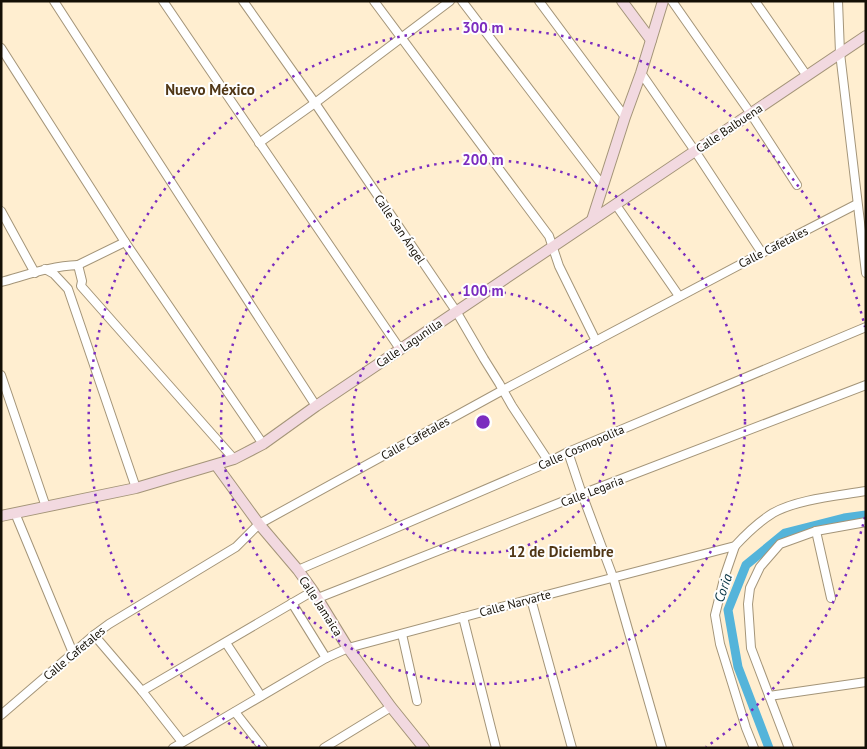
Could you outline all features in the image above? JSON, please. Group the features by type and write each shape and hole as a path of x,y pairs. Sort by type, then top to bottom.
{"street":[{"path":"54,1 316,406"},
{"path":"163,1 400,349"},
{"name":"Calle San Ángel","path":"243,1 456,311 512,406 548,462"},
{"path":"374,1 549,236 559,266 596,341"},
{"path":"259,143 450,1"},
{"path":"462,1 603,186"},
{"path":"539,1 625,117"},
{"path":"622,1 651,40"},
{"path":"592,220 663,1"},
{"path":"672,1 751,114 797,185"},
{"path":"754,1 807,76"},
{"path":"838,1 840,53 866,273"},
{"name":"Calle Balbuena","path":"592,220 866,36"},
{"path":"1,48 125,242 263,444"},
{"path":"641,73 762,253"},
{"name":"Calle Cafetales","path":"1,715 94,635 236,547 259,524 503,390 857,204"},
{"path":"616,205 679,296"},
{"path":"1,211 35,273"},
{"name":"Calle Lagunilla","path":"1,516 136,488 234,459 263,444 316,406 592,220"},
{"path":"1,282 45,269 78,265 125,242"},
{"path":"68,289 74,291 81,286 82,281 78,265"},
{"path":"45,269 54,274 68,289 136,488"},
{"path":"81,286 234,459"},
{"name":"Calle Cosmopolita","path":"298,570 568,452 866,327"},
{"path":"1,375 46,506"},
{"name":"Calle Legaria","path":"142,691 292,603 866,385"},
{"path":"568,452 613,577 662,748"},
{"name":"Calle Jamaica","path":"216,465 259,524 298,570 348,648 424,748"},
{"name":"Calle Narvarte","path":"173,748 326,658 348,648 735,546 771,514 785,507 817,499 866,491"},
{"path":"15,513 73,653"},
{"path":"789,748 751,648 748,604 750,588 760,567 780,544 816,531 866,522"},
{"path":"816,531 831,598"},
{"path":"735,546 725,575 715,615 720,644 754,748"},
{"path":"531,599 572,748"},
{"path":"292,603 326,658"},
{"path":"463,617 496,748"},
{"path":"402,634 417,701"},
{"path":"94,635 142,691 182,742"},
{"path":"226,643 262,696"},
{"path":"769,696 866,682"},
{"path":"324,748 391,707"},
{"path":"235,712 262,748"}],"waterway":[{"name":"Coria","path":"769,748 738,667 728,610 746,565 785,533 844,518 866,515"}],"district":[{"name":"Nuevo México","path":"210,89"},
{"name":"12 de Diciembre","path":"561,551"}]}
